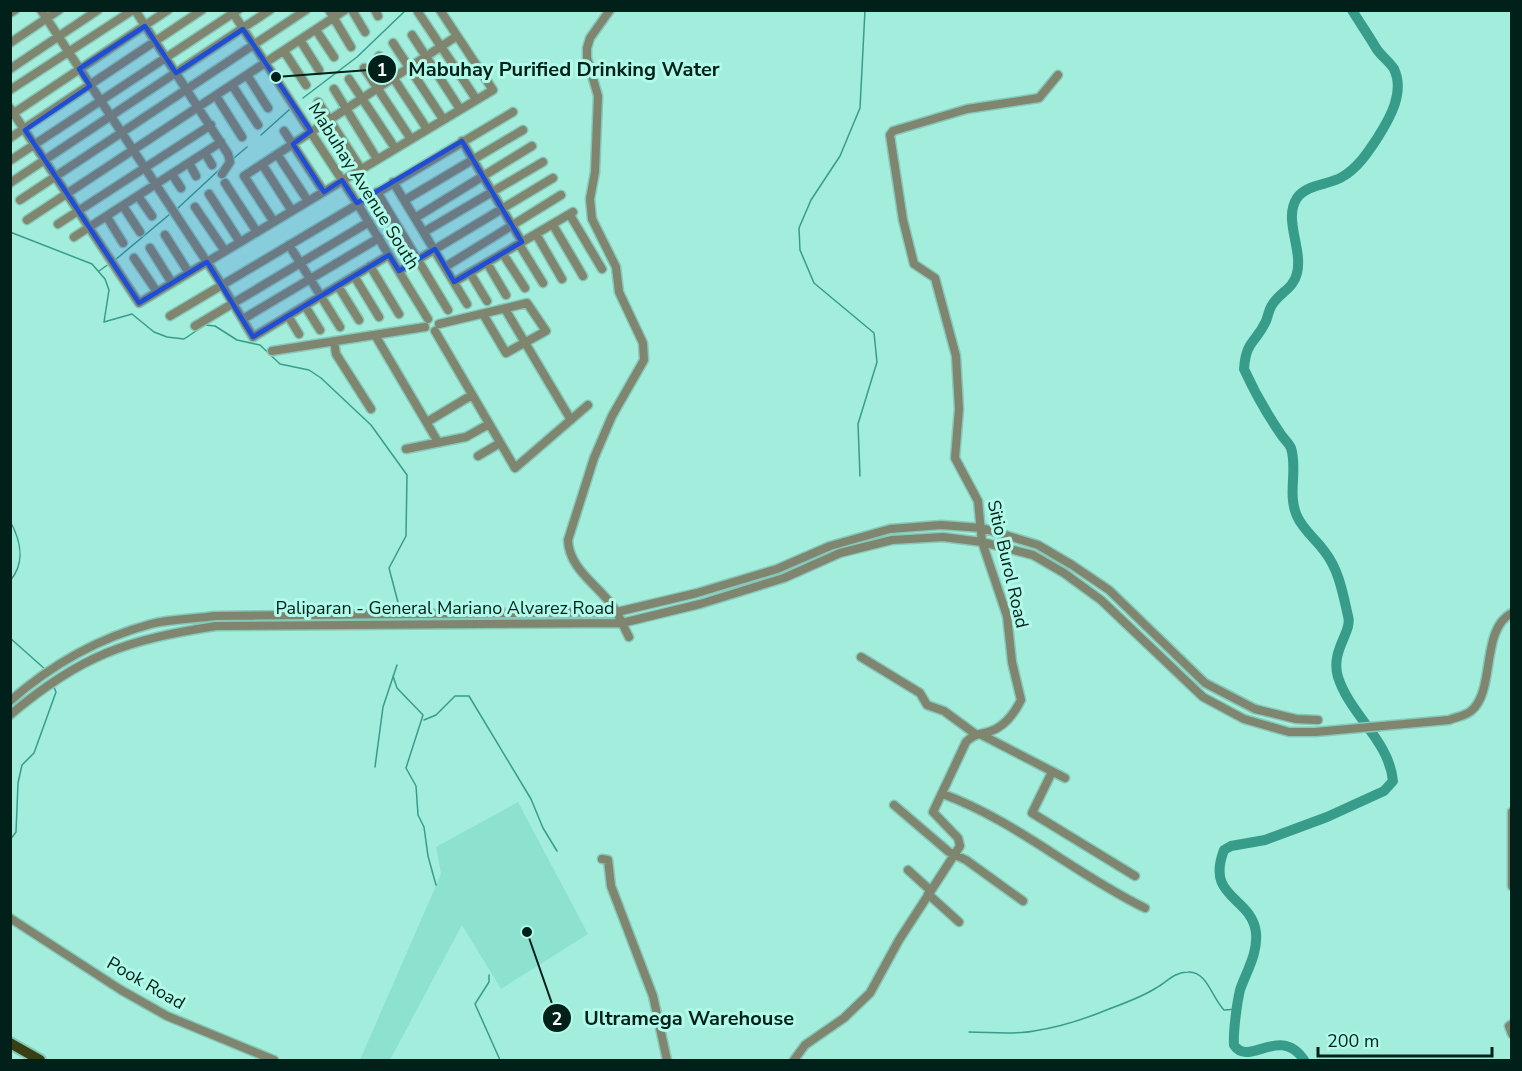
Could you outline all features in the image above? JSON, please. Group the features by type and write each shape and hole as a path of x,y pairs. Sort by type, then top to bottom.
{"main road":[{"path":"10,1043 37,1060"}],"street":[{"path":"10,13 15,10"},
{"path":"41,10 222,285 253,337 389,255"},
{"path":"10,43 59,10"},
{"path":"10,69 98,10"},
{"path":"10,90 134,10 230,158 222,174"},
{"path":"168,10 12,112 139,303 493,90 440,10"},
{"path":"10,138 202,10"},
{"path":"10,183 270,10"},
{"path":"20,200 306,10"},
{"path":"27,220 316,30 331,14 345,10"},
{"path":"352,10 365,32"},
{"path":"610,10 590,38 587,48 587,58 597,96 595,172 590,199 592,219 616,267 619,292 643,343 644,360 612,416 594,458 568,540 571,558 617,612 629,637"},
{"path":"11,160 234,12"},
{"name":"Mabuhay Avenue South","path":"234,12 379,238 426,323"},
{"path":"418,12 476,99"},
{"path":"331,14 351,47"},
{"path":"316,30 334,57"},
{"path":"412,35 460,109"},
{"path":"274,222 244,176 457,36"},
{"path":"300,40 319,70"},
{"path":"393,43 443,119"},
{"path":"284,51 306,85"},
{"path":"379,56 428,129"},
{"path":"364,68 411,139"},
{"path":"248,75 268,108"},
{"name":"Sitio Burol Road","path":"977,733 992,731 1004,723 1021,700 1012,662 1007,616 982,543 978,501 955,458 959,409 956,356 935,278 914,264 903,220 890,135 893,131 967,110 1039,98 1058,75"},
{"path":"349,79 395,148"},
{"path":"232,85 258,125"},
{"path":"334,89 377,159"},
{"path":"216,96 242,137"},
{"path":"318,102 361,169"},
{"path":"170,316 513,112"},
{"path":"58,224 210,125"},
{"path":"405,200 523,130"},
{"path":"284,131 324,192"},
{"path":"462,141 512,225 543,283"},
{"path":"74,237 221,142"},
{"path":"416,218 532,146"},
{"path":"205,153 212,165"},
{"path":"277,154 308,201"},
{"path":"424,232 543,162"},
{"path":"189,163 196,176"},
{"path":"262,164 292,211"},
{"path":"172,174 181,188"},
{"path":"399,271 553,178"},
{"path":"393,182 467,304"},
{"path":"225,183 257,232"},
{"path":"377,192 448,310"},
{"path":"209,194 240,242"},
{"path":"446,267 561,195"},
{"path":"138,196 152,216"},
{"path":"123,206 140,232"},
{"path":"195,207 225,251"},
{"path":"454,282 572,213 602,269"},
{"path":"107,217 123,243"},
{"path":"195,326 369,222"},
{"path":"553,225 583,276"},
{"path":"165,234 189,273"},
{"path":"536,234 562,279"},
{"path":"243,319 379,238"},
{"path":"289,245 340,327"},
{"path":"150,248 172,283"},
{"path":"502,254 525,288"},
{"path":"134,258 157,292"},
{"path":"487,263 506,295"},
{"path":"370,267 399,314"},
{"path":"470,273 487,301"},
{"path":"354,276 379,317"},
{"path":"338,286 359,320"},
{"path":"272,351 375,335 426,323 429,332 483,314 526,303 546,331 506,353 483,314"},
{"path":"305,306 320,330"},
{"path":"505,309 571,420"},
{"path":"288,316 299,334"},
{"path":"437,328 472,395 515,468 588,405"},
{"path":"375,335 438,442"},
{"path":"334,341 336,354 371,409"},
{"path":"427,422 472,395"},
{"path":"406,449 466,437 489,424"},
{"path":"478,456 500,442"},
{"name":"Paliparan - General Mariano Alvarez Road","path":"13,698 60,663 92,645 152,624 215,616 617,612 697,593 777,569 830,546 890,529 941,525 982,528 1038,545 1108,590 1205,682 1254,709 1296,719 1318,720"},
{"name":"Paliparan - General Mariano Alvarez Road","path":"10,715 63,673 96,656 154,636 216,626 622,623 721,598 784,578 840,554 892,540 943,537 1033,555 1064,573 1101,600 1196,691 1225,711 1281,730 1315,732 1449,720 1467,714 1477,704 1499,624 1512,613"},
{"path":"861,657 920,693 927,705 944,711 977,733 1065,778"},
{"path":"794,1060 805,1045 844,1018 870,993 929,892 956,854 960,846 958,838 933,812 966,742 977,733"},
{"path":"1052,772 1032,813 1135,876"},
{"path":"943,794 992,814 1066,864 1145,908"},
{"path":"894,805 949,852 956,854 1023,901"},
{"path":"1511,880 1512,812"},
{"path":"602,859 608,860 611,886 653,996 667,1060"},
{"path":"908,870 958,922"},
{"name":"Pook Road","path":"10,918 121,990 167,1016 274,1060"},
{"path":"1512,1024 1509,1026 1512,1034"}],"highlighted area":[{"path":"145,26 176,73 243,29 311,131 293,144 324,192 342,180 357,203 462,141 522,242 454,282 435,249 399,271 389,255 253,337 207,262 139,303 25,130 90,86 79,69"}],"shaded area":[{"path":"518,802 588,934 501,989 462,925 390,1060 360,1060 441,874 436,847"}],"waterway":[{"path":"303,98 357,57 406,10"},
{"path":"860,476 858,424 877,362 874,333 814,283 800,250 799,228 811,200 840,156 860,108 865,10"},
{"path":"1304,1060 1295,1050 1285,1046 1275,1045 1248,1052 1240,1051 1234,1045 1240,990 1253,956 1256,933 1247,911 1225,888 1220,878 1220,866 1224,850 1231,846 1265,840 1327,817 1384,791 1393,781 1384,753 1351,704 1338,677 1337,658 1349,622 1337,574 1330,559 1297,516 1293,499 1291,448 1266,410 1244,369 1249,347 1266,321 1271,306 1296,278 1298,254 1292,215 1297,198 1306,190 1337,180 1353,169 1378,137 1395,104 1398,87 1394,69 1378,51 1352,10"},
{"path":"261,135 290,109"},
{"path":"234,158 247,147"},
{"path":"178,208 220,169"},
{"path":"115,260 170,214"},
{"path":"10,232 92,264 105,279 109,290 104,322 132,314 154,332 167,337 184,339 205,325 215,326 237,340 260,345 280,364 309,370 321,378 371,425 407,475 406,536 389,568 400,610"},
{"path":"99,271 109,264"},
{"path":"10,521 17,536 20,551 18,566 10,581"},
{"path":"10,638 46,670"},
{"path":"375,767 383,707 397,665"},
{"path":"393,676 397,688 423,715 406,768 416,786 418,815 424,827 428,856 436,885"},
{"path":"10,840 16,832 18,783 22,765 34,753 56,692 53,685"},
{"path":"424,720 436,715 455,696 469,696 531,799 543,828 557,851"},
{"path":"969,1032 1018,1033 1063,1025 1133,1000 1183,972 1195,973 1205,980 1224,1010 1239,1009"},
{"path":"489,975 489,982 475,1004 500,1060"}],"place":[{"name":"Mabuhay Purified Drinking Water","path":"276,77"},
{"name":"Ultramega Warehouse","path":"527,932"}]}
